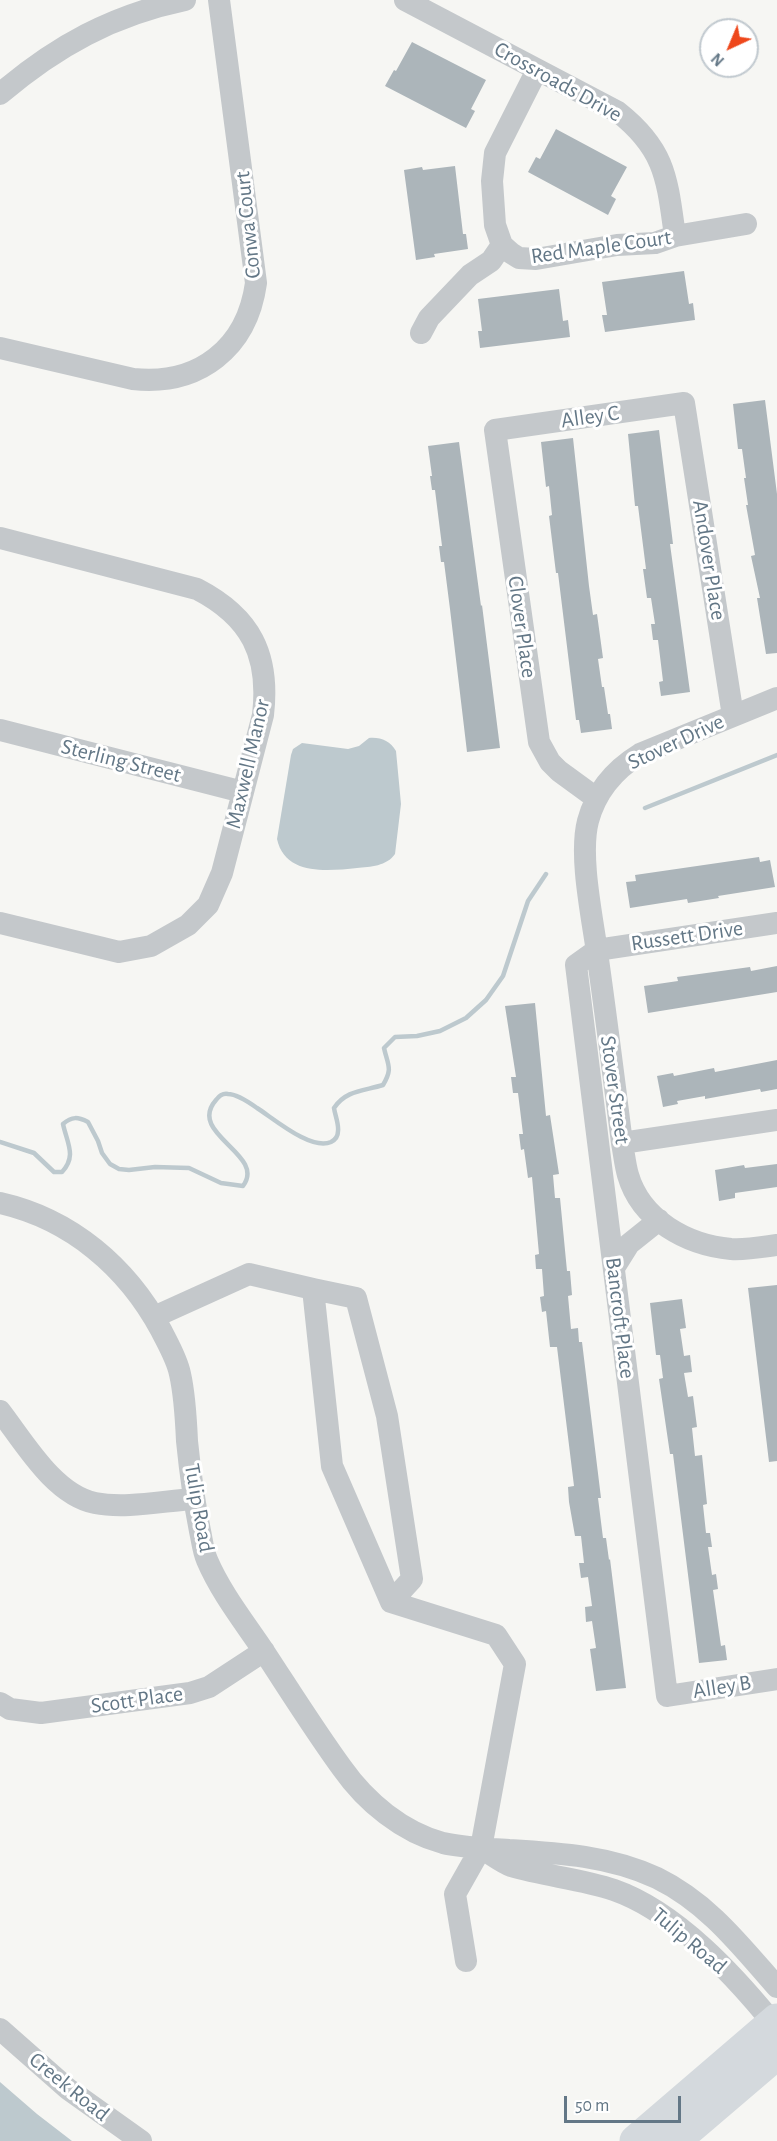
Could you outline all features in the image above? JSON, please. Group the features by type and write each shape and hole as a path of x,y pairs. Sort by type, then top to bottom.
{"highway":[{"path":"636,2141 776,2031"},
{"path":"674,2141 776,2031"}],"street":[{"path":"0,94 55,53 88,33 142,10 185,0"},
{"name":"Conwa Court","path":"0,348 133,380 148,381 182,376 200,369 232,345 254,297 256,282 219,0"},
{"name":"Crossroads Drive","path":"405,0 618,112 636,126 648,140 665,172 675,236"},
{"name":"Red Maple Court","path":"537,70 495,153 492,181 495,225 502,245 510,254 519,258 536,259 617,245 655,243 675,236 746,224"},
{"path":"421,333 429,318 470,275 491,261 502,245"},
{"name":"Alley C","path":"495,430 684,403"},
{"name":"Andover Place","path":"684,403 733,716"},
{"name":"Clover Place","path":"495,430 539,742 550,762 559,771 596,798"},
{"name":"Maxwell Manor","path":"0,538 197,590 223,604 252,637 262,665 264,680 263,715 222,873 208,904 197,917 178,932 151,946 119,952 0,922"},
{"name":"Stover Drive","path":"597,950 585,847 588,820 596,798 614,774 640,754 777,698"},
{"name":"Sterling Street","path":"0,730 243,792"},
{"name":"Russett Drive","path":"597,950 777,923"},
{"name":"Stover Street","path":"597,950 622,1143 627,1175 634,1192 658,1220 684,1238 716,1247 750,1249 777,1245"},
{"name":"Bancroft Place","path":"597,950 576,965 667,1696"},
{"path":"622,1143 777,1120"},
{"name":"Tulip Road","path":"0,1203 27,1211 66,1228 88,1242 124,1276 154,1317 180,1373 193,1499 206,1558 222,1588 344,1770 368,1798 391,1818 418,1833 443,1843 587,1856 611,1861 656,1878 701,1905 717,1919 777,1987"},
{"path":"614,1268 629,1244 658,1220"},
{"path":"154,1317 249,1274 356,1298 387,1416 412,1580 391,1602"},
{"path":"313,1289 332,1466 391,1602 496,1635 515,1664 481,1848 455,1894 466,1961"},
{"path":"0,1411 44,1469 67,1490 82,1499 115,1505 193,1499"},
{"name":"Scott Place","path":"0,1704 17,1710 41,1713 190,1693 209,1687 225,1678 264,1651"},
{"name":"Alley B","path":"667,1696 777,1679"},
{"name":"Tulip Road","path":"481,1848 509,1865 613,1890 656,1911 693,1939 744,1990 776,2031"},
{"name":"Creek Road","path":"0,2029 68,2089 141,2141"}],"shaded area":[{"path":"369,738 385,740 396,751 401,804 395,854 388,861 378,865 333,870 309,868 289,860 277,839 293,749 302,743 348,749 359,746"},
{"path":"0,2082 37,2114 72,2141 0,2141"}],"building":[{"path":"412,42 486,80 471,109 475,111 466,128 385,86"},
{"path":"556,129 627,167 611,196 616,199 608,215 528,172 536,157 540,159"},
{"path":"455,166 463,234 466,234 468,249 434,254 435,257 416,260 404,170"},
{"path":"684,271 689,304 693,303 695,320 605,332 602,315 607,315 602,282"},
{"path":"559,289 563,321 568,320 570,337 480,348 478,331 482,331 478,299"},
{"path":"765,400 777,494 777,653 766,654 757,598 760,598 751,556 755,555 746,505 748,505 744,478 746,478 742,449 738,449 733,404"},
{"path":"659,430 673,544 670,544 690,692 661,696 659,682 663,681 658,640 653,640 651,624 655,624 651,598 647,598 643,569 646,569 638,506 635,506 628,434"},
{"path":"573,438 589,586 593,615 597,614 603,658 598,659 612,729 581,733 579,720 576,720 549,516 552,515 549,486 546,487 541,442"},
{"path":"459,442 500,748 467,752 444,562 441,562 439,546 442,546 435,490 432,490 430,476 432,476 428,446"},
{"path":"759,857 760,862 770,860 775,887 688,903 687,899 630,908 626,882 636,881 635,875"},
{"path":"777,966 777,992 648,1013 644,986 678,981 677,977 750,967 751,971"},
{"path":"535,1003 546,1116 550,1115 559,1174 553,1175 555,1198 560,1198 567,1271 570,1271 572,1295 568,1296 571,1329 578,1328 579,1342 582,1342 601,1498 598,1498 603,1538 606,1538 610,1559 626,1688 596,1691 590,1649 596,1648 592,1621 586,1622 585,1607 592,1606 588,1577 581,1578 579,1563 584,1563 581,1536 575,1536 569,1502 568,1487 574,1486 557,1347 550,1347 546,1311 542,1312 540,1297 544,1296 542,1269 536,1269 535,1255 539,1254 532,1177 528,1178 524,1149 521,1150 519,1134 523,1134 518,1093 513,1093 511,1077 516,1077 505,1006"},
{"path":"777,1060 777,1089 761,1092 760,1089 705,1099 705,1096 677,1101 678,1104 663,1107 657,1076 673,1073 674,1076 714,1068 715,1072"},
{"path":"777,1164 777,1187 735,1193 735,1198 719,1201 715,1170 744,1165 745,1168"},
{"path":"777,1285 777,1461 769,1462 748,1288"},
{"path":"682,1299 686,1328 680,1329 684,1356 690,1355 692,1372 684,1373 688,1397 693,1396 697,1427 692,1428 695,1456 702,1455 707,1504 703,1505 706,1533 710,1533 712,1547 708,1547 712,1575 716,1574 718,1589 713,1590 721,1646 725,1645 727,1660 699,1663 673,1454 670,1454 659,1379 663,1378 660,1355 656,1355 650,1303"}],"waterway":[{"path":"645,808 777,755"},
{"path":"0,1142 34,1153 54,1172 62,1172 67,1166 70,1155 63,1124 78,1118 88,1122 102,1153 110,1164 119,1169 189,1168 221,1183 243,1186 248,1175 245,1164 211,1123 210,1112 218,1097 224,1094 235,1095 303,1138 323,1144 331,1142 338,1133 334,1108 350,1094 383,1085 389,1071 384,1048 395,1037 417,1036 440,1031 466,1018 486,1000 503,976 528,901 546,874"}]}
